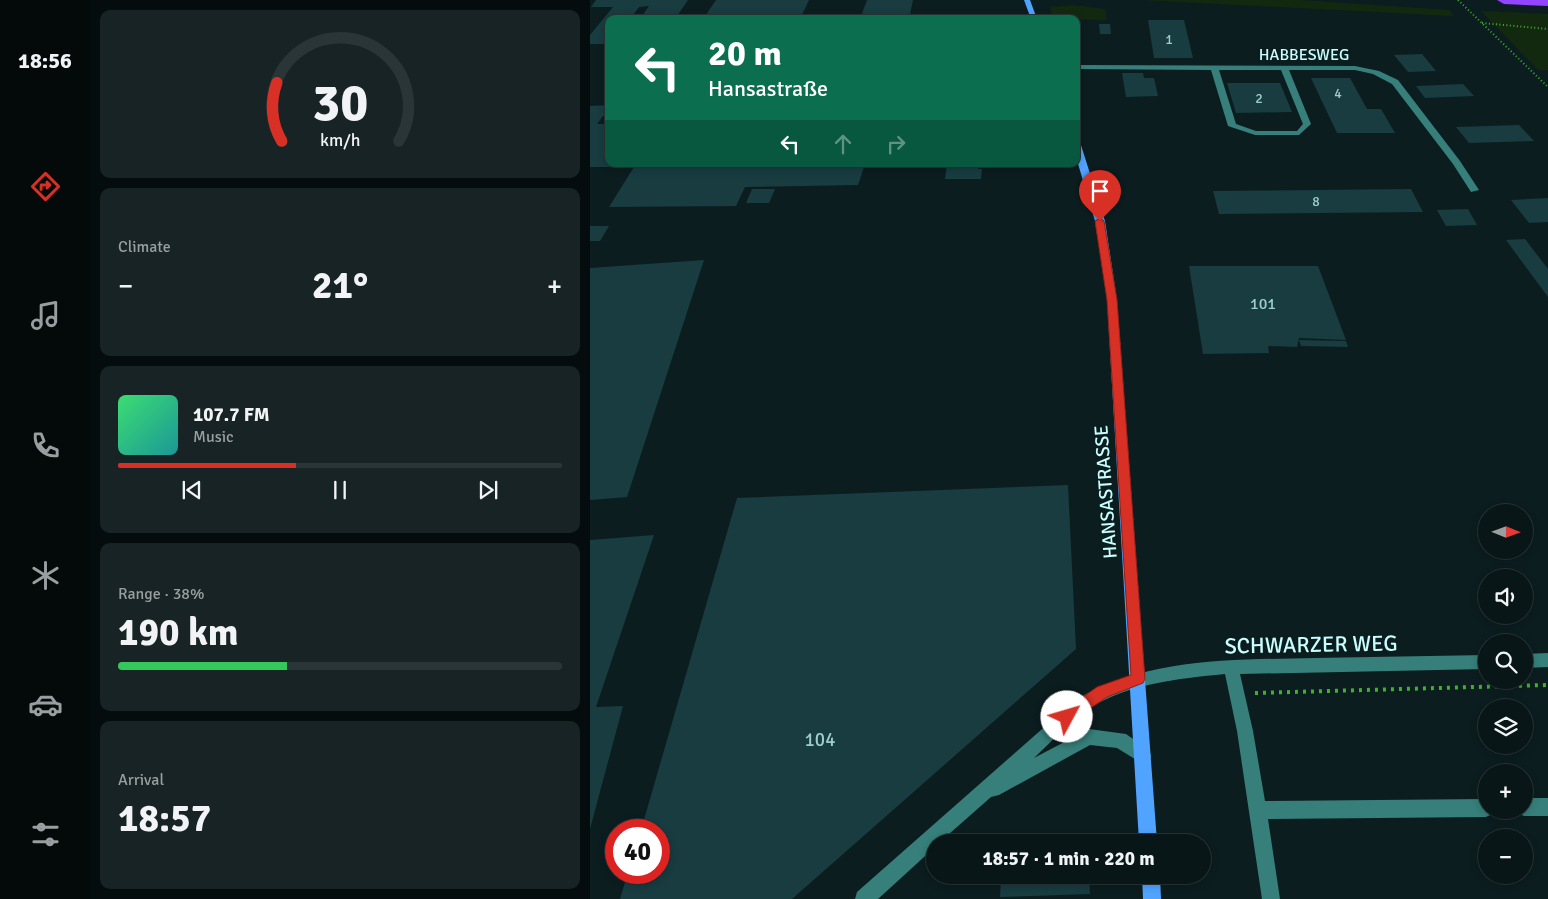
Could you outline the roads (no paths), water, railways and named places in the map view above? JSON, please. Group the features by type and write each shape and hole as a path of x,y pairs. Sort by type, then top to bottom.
{"highway":[{"path":"1504,0 1548,2"}],"main road":[{"path":"1027,0 1033,15"},
{"name":"HANSASTRASSE","path":"1080,155 1100,221 1112,300 1148,834"},
{"path":"1151,884 1152,899"}],"street":[{"path":"1214,67 1232,126 1255,133 1299,133 1307,124 1284,68"},
{"name":"HABBESWEG","path":"1080,68 1355,68 1385,75 1395,82 1457,163 1474,190"},
{"path":"1533,661 1548,660"},
{"name":"SCHWARZER WEG","path":"973,800 1081,705 1102,692 1138,679 1163,673 1232,667 1478,662"},
{"path":"1232,667 1258,810 1271,899"},
{"path":"864,899 973,800 1089,738 1120,740 1143,756"},
{"path":"1533,807 1548,807"},
{"path":"1258,810 1478,808"}]}
